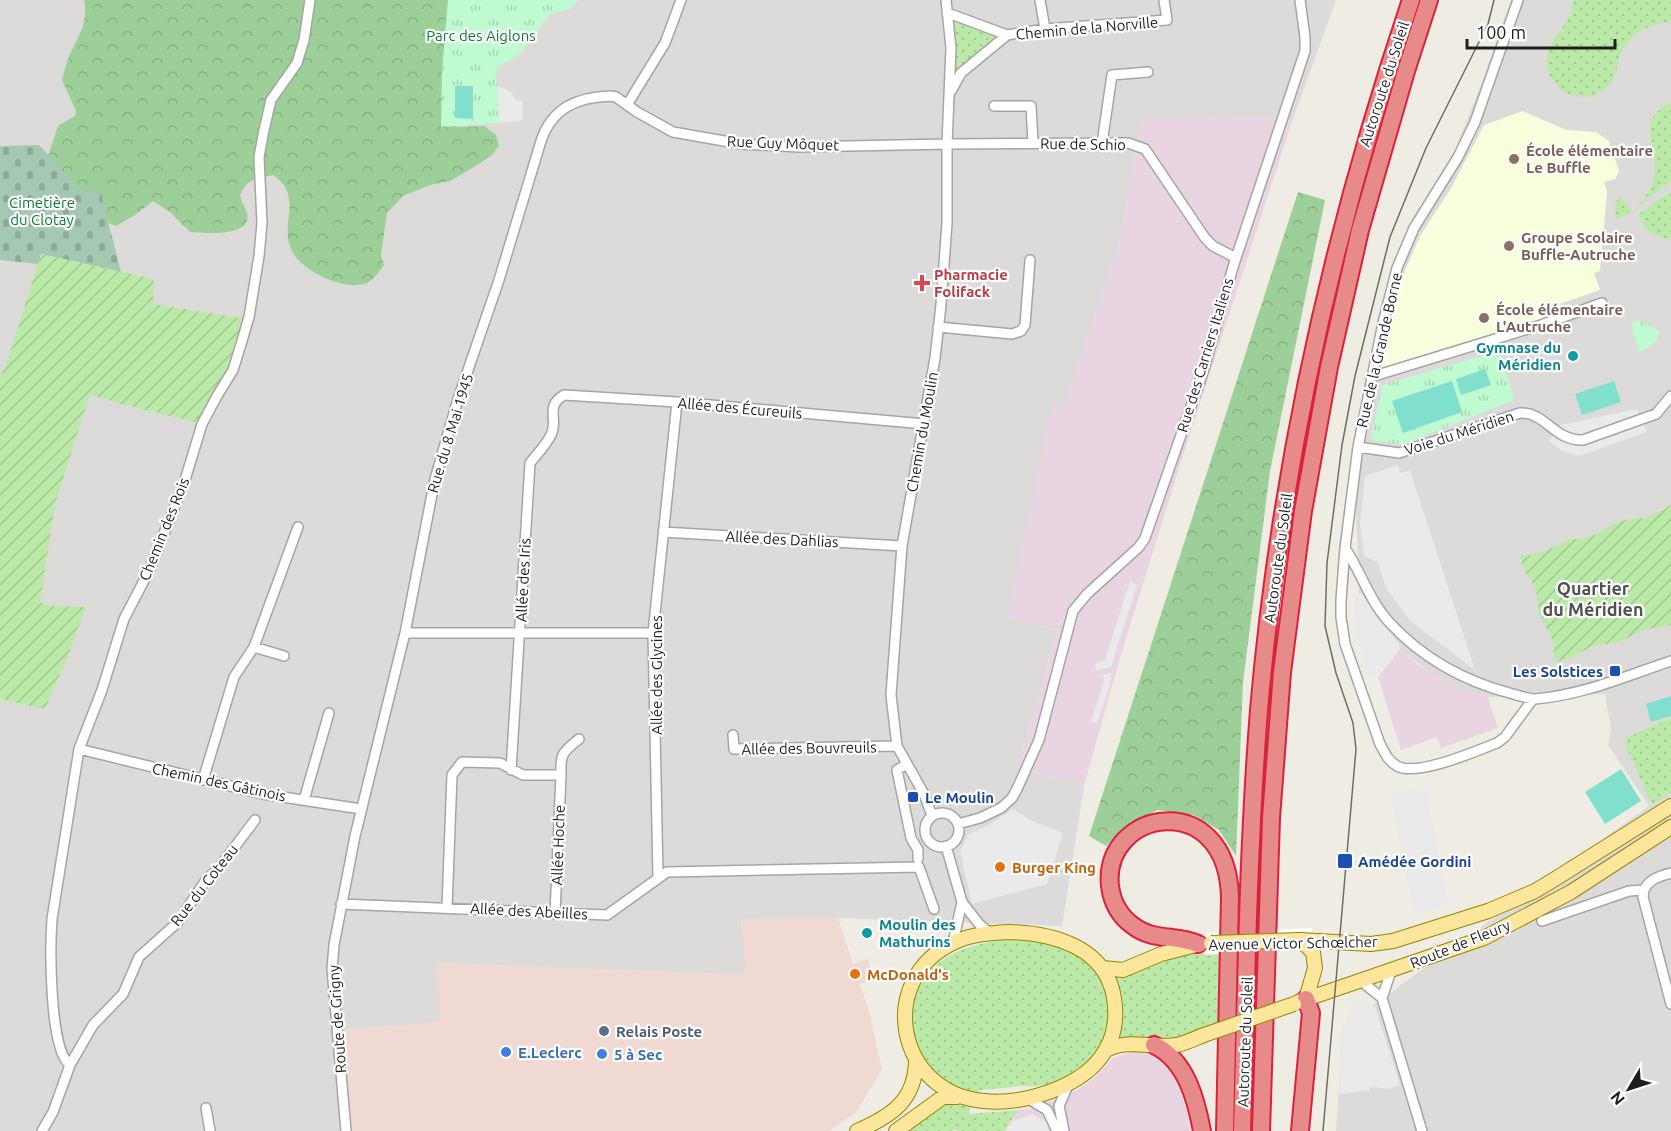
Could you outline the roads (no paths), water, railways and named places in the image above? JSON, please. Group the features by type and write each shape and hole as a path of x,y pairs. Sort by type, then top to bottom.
{"highway":[{"name":"Autoroute du Soleil","path":"1242,1131 1252,814 1264,666 1285,506 1310,368 1340,236 1372,121 1411,0"},
{"name":"Autoroute du Soleil","path":"1261,1131 1271,818 1282,672 1303,511 1329,367 1360,230 1429,0"},
{"path":"1204,944 1187,939 1160,938 1144,933 1126,919 1115,903 1110,877 1115,855 1128,837 1147,826 1170,820 1184,823 1196,828 1215,844 1226,867 1230,897 1225,1131"},
{"path":"1300,1002 1311,1013 1300,1131"},
{"path":"1154,1045 1171,1055 1178,1063 1193,1095 1202,1131"}],"main road":[{"name":"Avenue Victor Schœlcher","path":"1103,968 1123,970 1161,954 1204,944 1300,939 1371,944 1393,941 1488,911 1534,891 1671,806"},
{"name":"Route de Fleury","path":"1391,971 1484,938 1527,916 1571,892 1671,827"},
{"path":"896,1131 943,1097 999,1102 1027,1098 1069,1083 1095,1064 1111,1040 1116,1012 1113,991 1103,968 1085,951 1065,941 1030,933 990,933 953,943 940,951 922,968 915,977 907,997 905,1022 916,1059 924,1072 942,1088 964,1098"},
{"path":"1300,939 1313,952 1315,968 1300,1002"},
{"path":"1106,1050 1122,1044 1177,1045 1391,971"},
{"path":"865,1131 896,1108 909,1093 916,1072 916,1059"},
{"path":"857,1131 877,1122"}],"street":[{"name":"Chemin des Rois","path":"70,1065 66,1062 56,1035 51,939 52,919 79,749 102,690 124,619 149,571 185,480 202,424 233,370 242,341 249,317 259,256 262,223 260,157 264,130 271,100 297,63 304,40 310,0"},
{"path":"627,105 665,43 681,0"},
{"name":"Chemin du Moulin","path":"897,746 891,695 902,546 925,424 938,327 947,223 947,144 951,48 946,0"},
{"path":"1040,0 1045,29"},
{"name":"Chemin de la Norville","path":"948,13 1007,35 1045,29 1167,20 1164,0"},
{"name":"Rue des Carriers Italiens","path":"958,824 980,818 1001,808 1012,798 1039,740 1073,611 1087,594 1139,547 1145,538 1203,372 1236,258 1305,51 1300,0"},
{"name":"Rue de la Grande Borne","path":"1518,0 1476,122 1458,157 1414,228 1397,268 1371,377 1358,447 1345,548 1341,617 1345,644 1380,744 1388,759 1405,769 1427,767 1497,744 1505,737 1533,699"},
{"name":"Chemin de la Norville","path":"950,92 961,73 1007,35"},
{"path":"1102,143 1112,75 1148,72"},
{"name":"Rue du 8 Mai 1945","path":"355,836 405,633 435,479 458,399 499,280 545,130 557,113 577,103 611,96 627,105"},
{"name":"Rue Guy Môquet","path":"627,105 673,132 741,144 799,147 947,144"},
{"path":"994,106 1031,106 1033,143"},
{"name":"Rue de Schio","path":"947,144 1128,143 1145,149 1205,238 1213,246 1236,258"},
{"path":"938,327 1012,334 1021,331 1025,326 1030,260"},
{"path":"1371,377 1541,325 1602,303"},
{"name":"Allée des Écureuils","path":"557,399 564,394 925,424"},
{"name":"Voie du Méridien","path":"1358,447 1399,453 1520,413 1535,416 1563,437 1575,441 1583,440 1656,414 1671,396"},
{"name":"Allée des Iris","path":"511,770 530,463 552,433 553,405 557,399"},
{"name":"Allée des Glycines","path":"658,876 653,633 677,402"},
{"path":"203,780 234,677 254,646 298,527"},
{"name":"Allée des Dahlias","path":"663,532 902,546"},
{"path":"1345,548 1371,596 1388,621 1410,641 1449,670 1491,688 1533,699 1573,694 1671,661"},
{"path":"405,633 653,633"},
{"path":"254,646 284,656"},
{"path":"304,800 329,714"},
{"name":"Allée des Bouvreuils","path":"733,735 734,749 897,746"},
{"name":"Allée Hoche","path":"555,914 560,761 563,753 579,739"},
{"path":"897,746 924,794 932,816"},
{"name":"Chemin des Gâtinois","path":"79,749 263,794 361,809"},
{"path":"447,907 452,775 462,762 500,763 523,775 561,775"},
{"path":"907,764 897,770 911,838 918,850 919,863 934,909"},
{"path":"936,814 952,815 958,824 956,840 946,846 935,845 927,837 926,826 936,814"},
{"name":"Rue du Coteau","path":"42,1131 53,1112 70,1065 93,1025 123,993 139,957 178,922 206,879 218,869 255,820"},
{"name":"Route de Grigny","path":"346,1131 332,969 341,904 355,836"},
{"path":"946,846 962,902 979,924 990,933"},
{"name":"Allée des Abeilles","path":"341,904 607,915 658,876 667,872 919,863"},
{"path":"1671,873 1654,879 1647,884 1644,890 1645,906 1671,1004"},
{"path":"1542,921 1629,891 1644,890"},
{"path":"953,943 962,902"},
{"path":"1382,998 1391,971"},
{"path":"1361,981 1382,998 1422,1131"},
{"path":"1064,1131 1059,1106 1069,1083"},
{"path":"1027,1098 1047,1110 1057,1131"},
{"path":"206,1108 210,1131"}],"tram line":[{"path":"1323,1131 1356,749 1353,723 1336,673 1325,626 1327,563 1342,445 1355,376 1390,237 1426,148 1488,24 1494,0"}],"place":[{"name":"École élémentaire Le Buffle","path":"1514,159"},
{"name":"Groupe Scolaire Buffle-Autruche","path":"1509,246"},
{"name":"Pharmacie Folifack","path":"922,283"},
{"name":"École élémentaire L'Autruche","path":"1484,318"},
{"name":"Gymnase du Méridien","path":"1573,356"},
{"name":"Les Solstices","path":"1615,671"},
{"name":"Le Moulin","path":"913,797"},
{"name":"Amédée Gordini","path":"1345,861"},
{"name":"Burger King","path":"1000,867"},
{"name":"Moulin des Mathurins","path":"867,933"},
{"name":"McDonald's","path":"855,974"},
{"name":"Relais Poste","path":"604,1031"},
{"name":"E.Leclerc","path":"506,1052"},
{"name":"5 à Sec","path":"602,1054"}],"district":[{"name":"Quartier du Méridien","path":"1593,598"}],"park label":[{"name":"Parc des Aiglons","path":"481,35"},
{"name":"Cimetière du Clotay","path":"42,210"}]}
